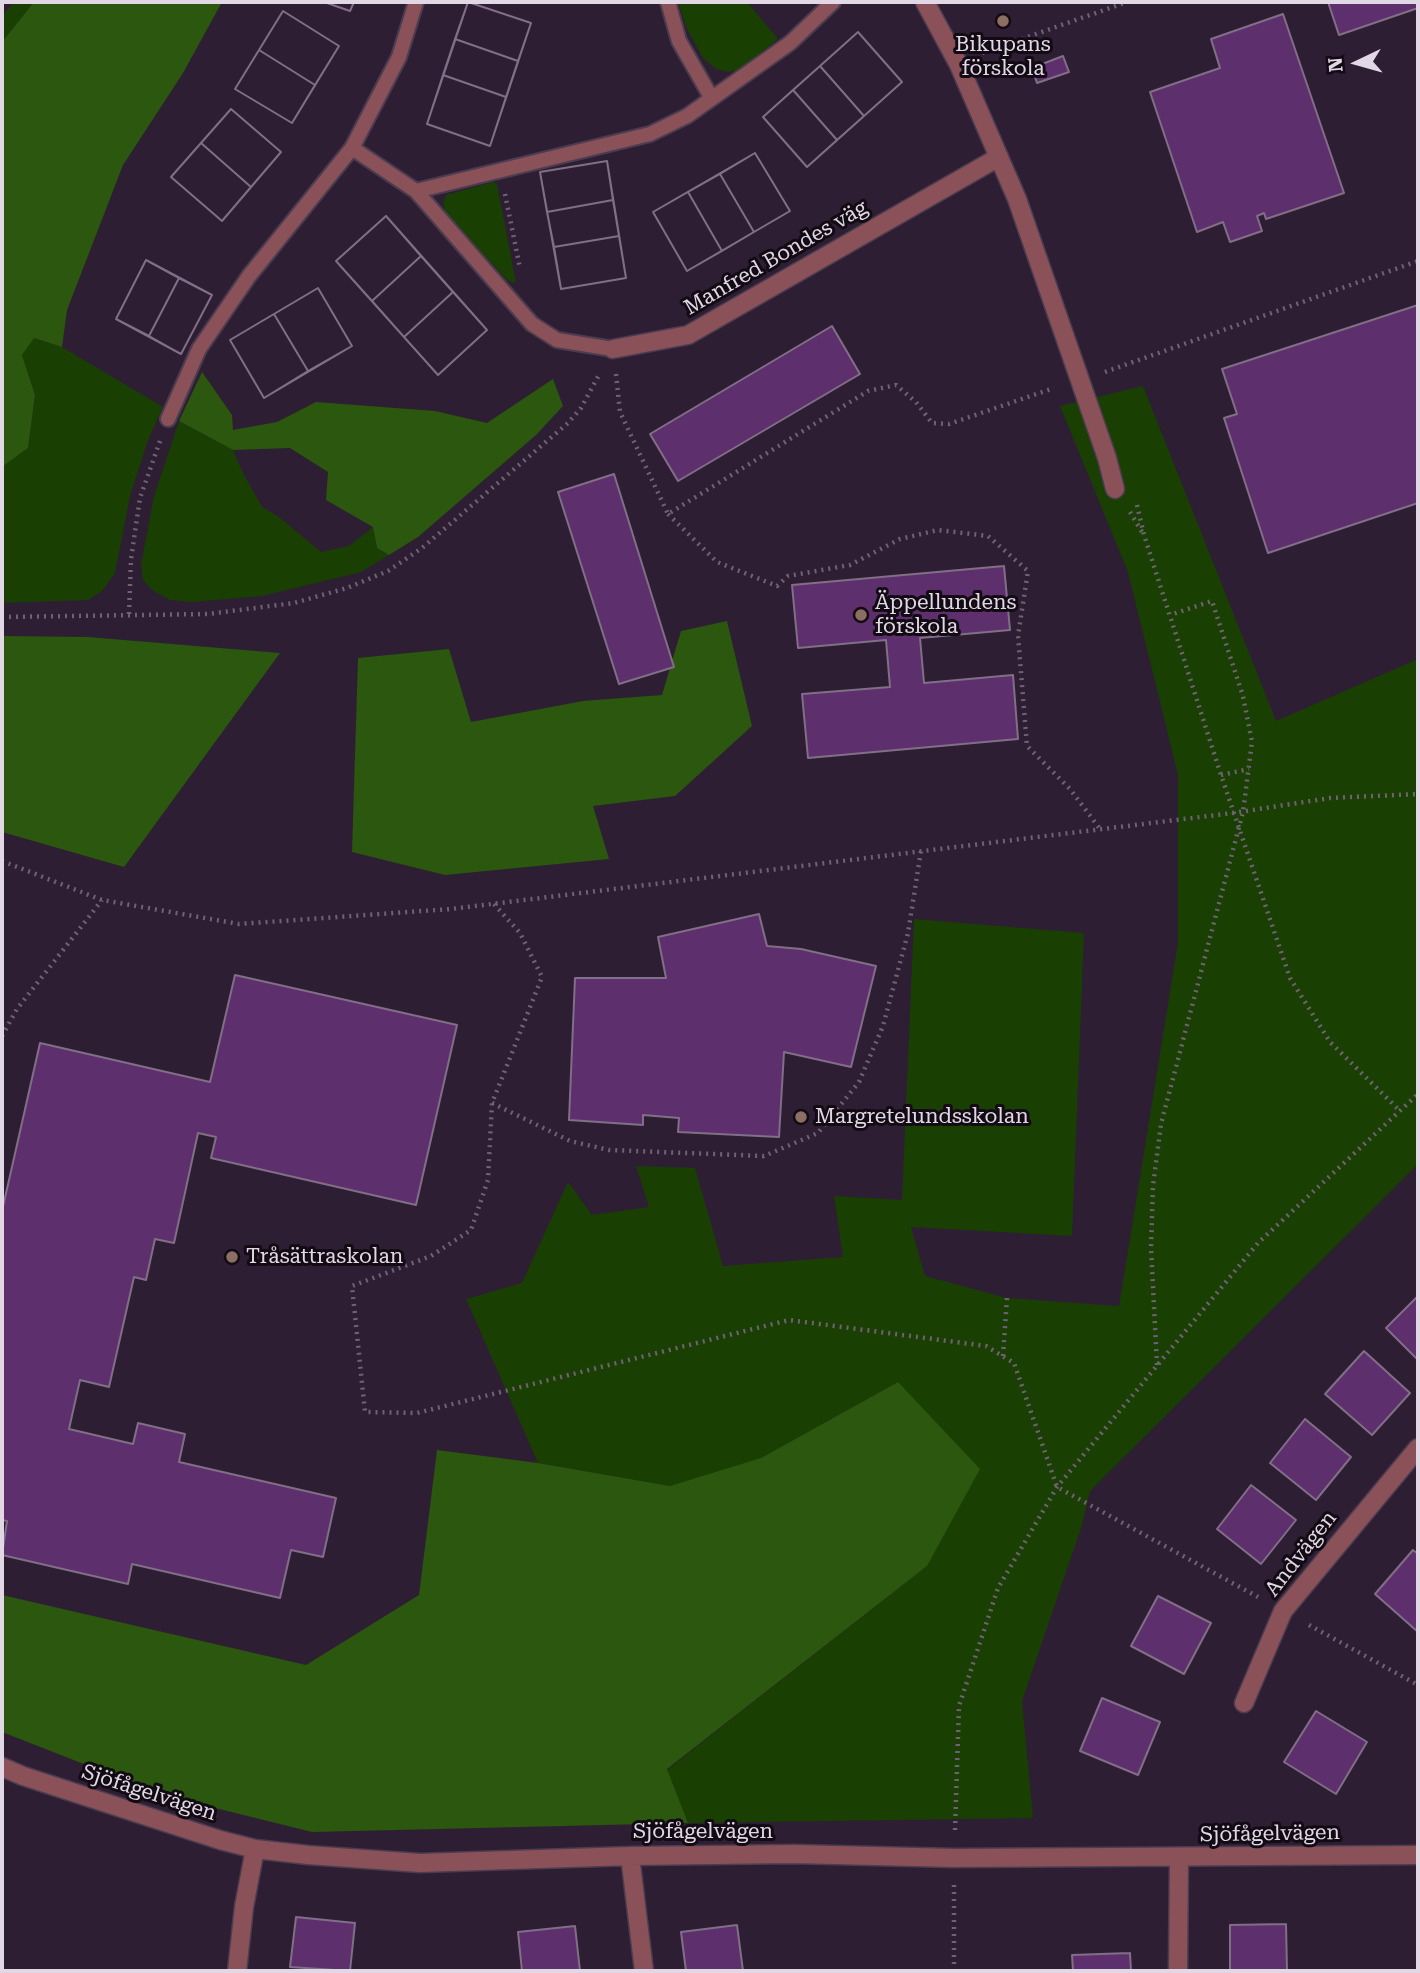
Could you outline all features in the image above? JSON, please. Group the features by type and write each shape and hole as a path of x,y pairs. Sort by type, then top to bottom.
{"street":[{"path":"925,2 959,65 1017,199 1107,458 1115,489"},
{"name":"Manfred Bondes väg","path":"613,349 688,335 999,157"},
{"name":"Andvägen","path":"1244,1703 1283,1611 1418,1448"},
{"name":"Sjöfågelvägen","path":"2,1767 206,1836 255,1849 420,1863 794,1854 954,1858 1418,1855"},
{"path":"237,1971 244,1907 255,1849"},
{"path":"630,1856 644,1971"},
{"path":"1178,1971 1179,1858"}],"lane":[{"path":"168,419 199,349 242,287 352,148 398,57 416,2"},
{"path":"668,2 679,41 711,97"},
{"path":"416,191 650,135 687,116 790,43 833,2"},
{"name":"Manfred Bondes väg","path":"352,148 416,191 533,324 557,340 613,349"}],"path":[{"path":"977,54 1127,2"},
{"path":"499,170 522,272"},
{"path":"668,514 868,391 896,385 916,402 932,423 949,424 1418,261"},
{"path":"613,349 620,412 668,514 717,562 777,586 788,576 850,565 900,539 938,530 988,536 1028,571 1017,636 1027,747 1070,789 1101,829"},
{"path":"2,617 208,614 294,603 347,588 388,571 422,548 568,423 580,408 613,349"},
{"path":"130,614 131,559 140,498 168,419"},
{"path":"1136,503 1233,813 1290,978 1330,1042 1400,1111"},
{"path":"1157,1366 1151,1248 1153,1186 1161,1124 1243,812 1252,742 1243,696 1212,601 1170,615"},
{"path":"1221,775 1249,769"},
{"path":"2,861 102,900 239,924 451,909 1243,812 1330,798 1418,794"},
{"path":"492,1103 570,1142 609,1150 764,1156 818,1133 859,1082 883,1026 908,933 921,851"},
{"path":"2,1036 16,1009 102,900"},
{"path":"494,904 520,933 542,977 492,1103 488,1180 471,1230 431,1256 352,1286 365,1412 417,1413 789,1320 986,1346 1014,1363 1057,1487 1418,1685"},
{"path":"954,1971 958,1706 998,1588 1057,1487 1258,1243 1418,1094"},
{"path":"1003,1356 1007,1298"}],"green space":[{"path":"14,2 34,2 2,42 2,16"},
{"path":"34,2 222,2 183,73 123,165 67,310 62,347 34,338 22,355 35,395 28,448 2,467 2,42"},
{"path":"678,2 747,2 778,39 741,69 729,72 716,69 703,58 687,29"},
{"path":"493,182 497,184 516,283 508,281 446,214 443,203 446,195"},
{"path":"33,338 62,347 163,407 148,440 130,496 115,573 102,591 88,600 2,603 2,467 28,448 35,395 22,355"},
{"path":"202,372 232,415 233,430 277,422 316,402 435,411 487,423 553,379 563,406 536,435 418,537 389,555 377,548 373,527 326,500 328,472 290,448 233,450 179,421"},
{"path":"1143,386 1276,721 1418,659 1418,1164 1090,1491 1082,1525 1022,1701 1033,1818 688,1823 667,1770 927,1566 898,1382 752,1463 670,1486 538,1463 466,1299 522,1283 568,1182 592,1215 649,1207 636,1166 695,1168 723,1266 843,1257 834,1196 902,1200 914,919 1084,933 1072,1236 911,1227 925,1276 1007,1298 1119,1306 1178,943 1178,775 1128,572 1060,406"},
{"path":"179,421 233,450 262,507 279,517 321,552 349,546 373,527 377,548 389,555 361,572 262,596 192,602 170,600 152,590 143,580 141,565 154,496"},
{"path":"727,621 752,726 675,796 593,806 609,859 445,875 352,852 358,658 449,649 471,722 583,701 662,695 681,631"},
{"path":"2,636 88,637 280,653 124,867 2,832"},
{"path":"898,1382 980,1469 927,1566 667,1769 688,1823 312,1832 163,1795 2,1732 2,1595 306,1665 419,1595 437,1450 538,1463 670,1486 761,1458"}],"building":[{"path":"324,2 354,2 350,11"},
{"path":"324,2 354,2 350,11"},
{"path":"468,2 531,23 490,146 427,124"},
{"path":"468,2 531,23 518,61 455,39"},
{"path":"1328,2 1418,2 1418,8 1339,35"},
{"path":"283,11 339,46 315,85 259,50"},
{"path":"283,11 339,46 292,123 235,89"},
{"path":"1283,14 1344,193 1266,219 1264,213 1257,216 1262,231 1230,242 1223,222 1197,232 1150,92 1220,68 1211,39"},
{"path":"858,32 902,82 864,116 820,66"},
{"path":"858,32 902,82 807,167 763,117"},
{"path":"455,39 518,61 506,97 443,75"},
{"path":"259,50 315,85 292,123 235,89"},
{"path":"1063,56 1069,72 1037,83 1032,68"},
{"path":"820,66 864,116 837,140 793,90"},
{"path":"443,75 506,97 490,146 427,124"},
{"path":"793,90 837,140 807,167 763,117"},
{"path":"231,109 281,152 222,221 171,177"},
{"path":"231,109 281,152 251,187 201,143"},
{"path":"201,143 251,187 222,221 171,177"},
{"path":"755,153 790,211 687,271 653,212"},
{"path":"755,153 790,211 754,232 720,174"},
{"path":"607,161 626,278 561,289 540,172"},
{"path":"607,161 613,200 547,212 540,172"},
{"path":"720,174 754,232 722,251 688,192"},
{"path":"688,192 722,251 687,271 653,212"},
{"path":"613,200 619,236 554,247 547,212"},
{"path":"386,216 487,330 438,375 336,261"},
{"path":"386,216 421,256 372,301 336,261"},
{"path":"619,236 626,278 561,289 554,247"},
{"path":"421,256 453,292 404,337 372,301"},
{"path":"146,260 212,295 181,354 116,319"},
{"path":"146,260 179,278 149,336 116,319"},
{"path":"179,278 212,295 181,354 149,336"},
{"path":"318,288 352,346 264,398 230,340"},
{"path":"318,288 352,346 308,371 274,314"},
{"path":"453,292 487,330 438,375 404,337"},
{"path":"1418,305 1418,503 1268,553 1224,418 1237,414 1222,369"},
{"path":"274,314 308,371 264,398 230,340"},
{"path":"832,326 860,374 678,481 650,434"},
{"path":"614,474 674,667 619,684 558,492"},
{"path":"1004,566 1010,630 920,638 924,683 1013,675 1018,739 808,758 802,694 890,687 886,640 798,648 792,585"},
{"path":"759,914 767,946 801,949 876,966 851,1067 784,1052 779,1137 678,1132 679,1118 643,1115 643,1125 569,1120 575,978 666,978 658,937"},
{"path":"235,975 457,1025 416,1205 211,1158 216,1137 198,1133 174,1243 155,1239 146,1280 134,1277 109,1387 80,1380 69,1429 133,1444 138,1423 185,1434 179,1462 336,1498 323,1557 291,1550 280,1598 132,1564 128,1584 2,1555 7,1521 2,1520 2,1211 40,1043 210,1082"},
{"path":"1418,1296 1418,1360 1386,1328"},
{"path":"1364,1351 1410,1393 1372,1435 1325,1394"},
{"path":"1305,1419 1351,1457 1316,1500 1270,1463"},
{"path":"1251,1485 1296,1520 1261,1564 1217,1529"},
{"path":"1413,1550 1418,1554 1418,1632 1375,1594"},
{"path":"1158,1596 1211,1623 1184,1674 1131,1646"},
{"path":"1102,1698 1160,1722 1138,1775 1080,1751"},
{"path":"1316,1711 1367,1742 1336,1794 1284,1762"},
{"path":"296,1917 355,1923 350,1971 290,1967"},
{"path":"1286,1924 1287,1971 1230,1971 1230,1925"},
{"path":"737,1925 743,1971 686,1971 681,1932"},
{"path":"575,1926 580,1971 522,1971 518,1932"},
{"path":"1130,1953 1131,1971 1073,1971 1072,1955"}],"place":[{"name":"Bikupans förskola","path":"1003,21"},
{"name":"Äppellundens förskola","path":"861,615"},
{"name":"Margretelundsskolan","path":"801,1117"},
{"name":"Tråsättraskolan","path":"232,1257"}]}
